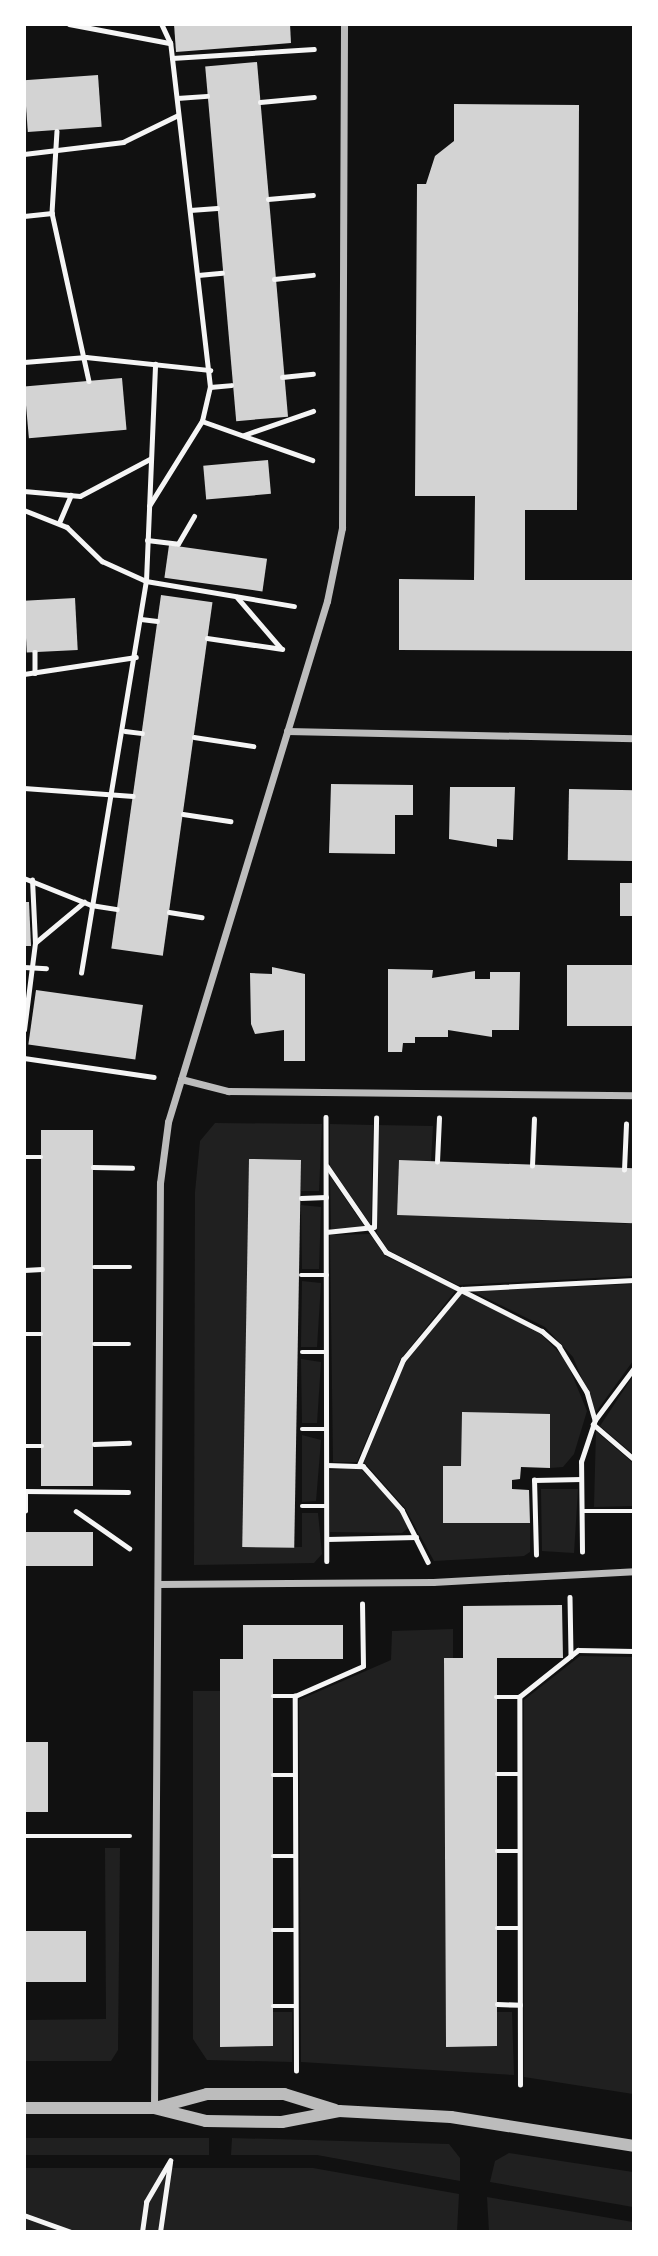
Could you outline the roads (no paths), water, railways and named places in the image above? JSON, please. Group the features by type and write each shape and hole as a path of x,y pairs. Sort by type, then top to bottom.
{"street":[{"path":"154,2108 160,1184 181,1079 287,731 342,528 344,24"},
{"path":"287,731 634,738"},
{"path":"181,1079 228,1091 634,1095"},
{"path":"158,1584 362,1583 634,1571"},
{"path":"154,2108 207,2094 284,2094 339,2111 479,2120 634,2146"},
{"path":"24,2108 154,2108 220,2121 282,2122 339,2111"}]}
